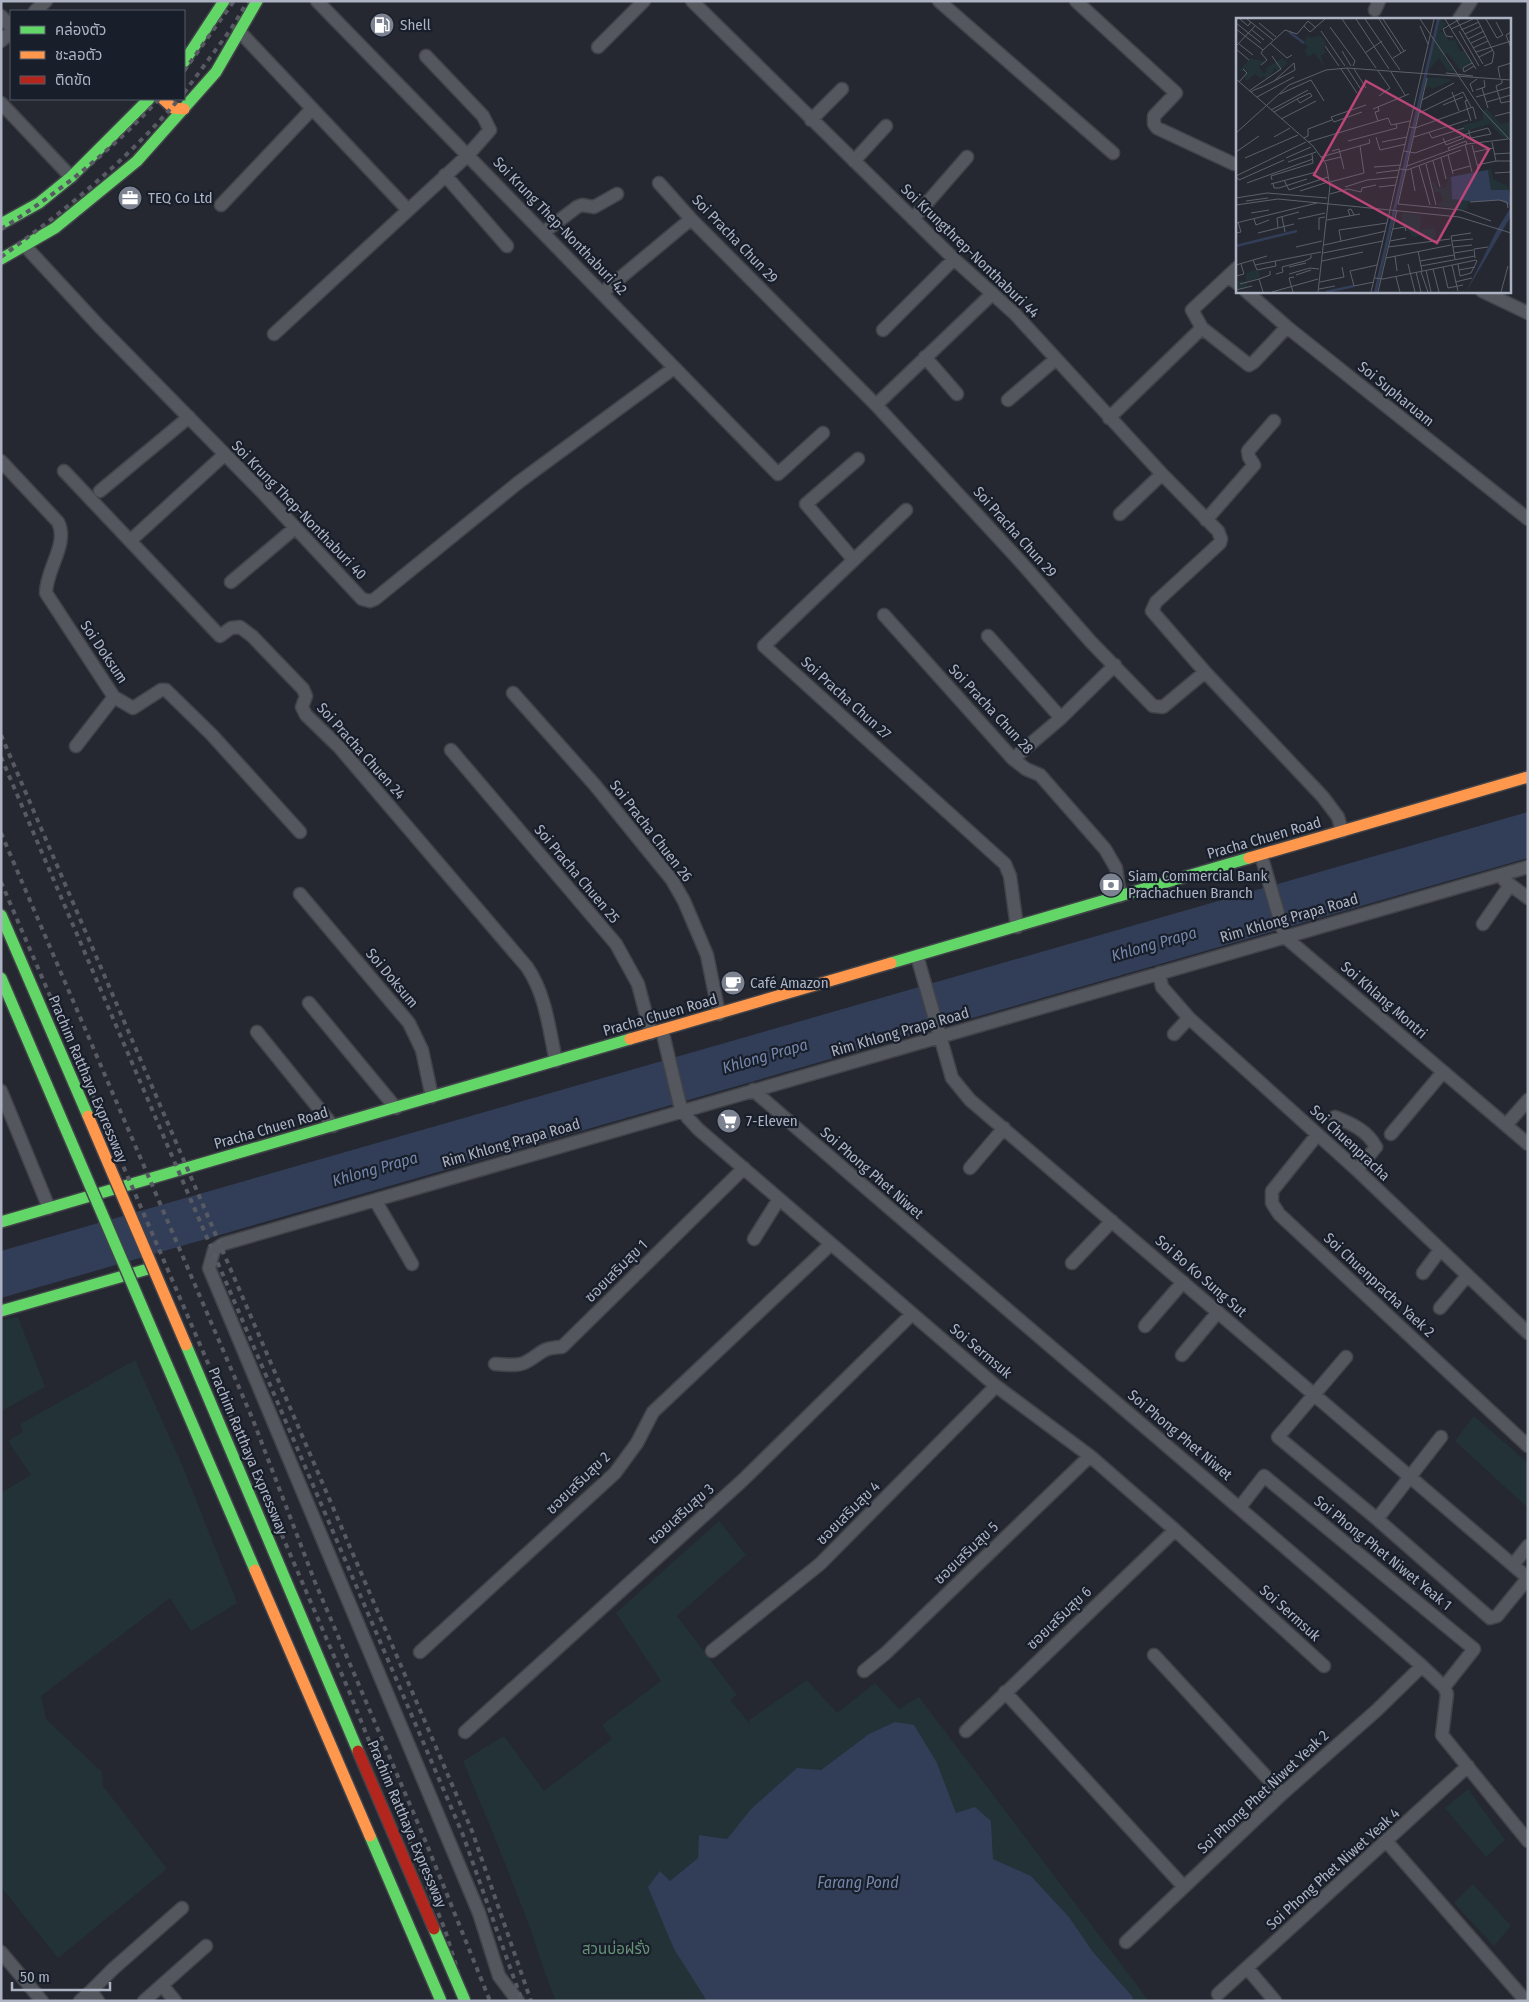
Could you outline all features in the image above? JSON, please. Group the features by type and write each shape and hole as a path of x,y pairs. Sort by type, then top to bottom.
{"main road":[{"path":"185,61 224,1"},
{"path":"1,259 54,228 137,161 216,72 257,1"},
{"path":"3,220 39,203 71,177 148,100"},
{"path":"164,100 173,108 184,109"},
{"name":"Pracha Chuen Road","path":"1,1222 1528,777"},
{"name":"Prachim Ratthaya Expressway","path":"1,915 287,1579 465,2001"},
{"path":"1,978 441,2001"},
{"path":"1,998 86,1198"},
{"path":"1,1311 148,1269"}],"street":[{"path":"36,10 46,1"},
{"name":"Soi Krung Thep-Nonthaburi 42","path":"317,1 778,474 822,433"},
{"path":"598,47 644,1"},
{"name":"Soi Krungthrep-Nonthaburi 44","path":"692,1 954,259 1016,314 1109,418 1218,531 1220,543 1156,602 1152,611 1205,672"},
{"path":"939,1 1114,154"},
{"path":"1076,1 1176,93 1154,116 1153,120 1157,128 1234,164"},
{"path":"1460,18 1470,1"},
{"path":"1,16 10,26"},
{"path":"239,32 408,210"},
{"path":"274,334 468,154 490,130 483,116 426,56"},
{"path":"811,120 842,90"},
{"path":"1,103 71,177"},
{"path":"221,205 312,108"},
{"path":"854,162 886,126"},
{"path":"914,219 967,157"},
{"path":"445,175 507,246"},
{"name":"Soi Pracha Chun 29","path":"659,184 691,219 876,405 1018,559 1091,642 1153,706 1159,708 1205,672"},
{"path":"544,232 582,205 594,206 617,194"},
{"path":"602,293 691,219"},
{"name":"Soi Krung Thep-Nonthaburi 40","path":"25,246 99,326 189,417 362,599 370,601 532,473 674,368"},
{"path":"883,330 954,259"},
{"path":"1235,276 1192,310 1202,328 1249,365 1287,327"},
{"name":"Soi Supharuam","path":"1247,292 1287,327 1528,519"},
{"path":"1484,292 1528,313"},
{"path":"876,405 992,294"},
{"path":"1109,418 1202,328"},
{"path":"925,357 957,394"},
{"path":"1008,400 1056,359"},
{"path":"100,491 189,417"},
{"path":"1206,520 1254,465 1248,451 1274,421"},
{"path":"130,542 224,455"},
{"path":"853,558 806,504 858,459"},
{"name":"Soi Doksum","path":"1,461 58,522 62,531 61,541 48,576 46,593 114,697 133,708 161,690 166,690 212,735 300,832"},
{"name":"Soi Pracha Chuen 24","path":"64,472 220,636 231,628 240,627 264,648 303,689 306,696 302,707 306,715 339,747 527,967 536,980 544,1003 556,1061"},
{"path":"1120,514 1162,474"},
{"name":"Soi Pracha Chun 27","path":"906,510 853,558 764,646 1004,864 1010,876 1016,927"},
{"path":"231,582 295,528"},
{"name":"Soi Pracha Chun 28","path":"884,615 1013,759 1026,769 1040,775 1105,849 1116,868 1120,896"},
{"path":"988,636 1061,718"},
{"path":"1013,759 1061,718 1115,665"},
{"path":"1205,672 1323,797 1338,817 1342,831"},
{"name":"Soi Pracha Chuen 26","path":"513,693 594,784 672,880 684,901 707,955 719,1014"},
{"path":"76,746 114,697"},
{"name":"Soi Pracha Chuen 25","path":"451,750 616,944 638,984 657,1032"},
{"path":"1261,855 1283,934"},
{"name":"Rim Khlong Prapa Road","path":"518,2001 499,1976 478,1913 209,1268 214,1250 223,1244 681,1108 753,1090 1159,973 1283,934 1528,867"},
{"path":"1498,876 1528,898"},
{"path":"1483,924 1510,885"},
{"name":"Soi Doksum","path":"300,894 410,1023 422,1050 432,1097"},
{"name":"Soi Khlang Montri","path":"1283,934 1528,1144"},
{"name":"Soi Bo Ko Sung Sut","path":"917,956 952,1078 970,1100 1528,1578"},
{"name":"Soi Chuenpracha","path":"1159,973 1162,987 1189,1018 1357,1170 1528,1333"},
{"path":"309,1003 396,1108"},
{"path":"1174,1034 1189,1018"},
{"path":"256,1032 332,1126"},
{"name":"Soi Sermsuk","path":"657,1032 668,1057 681,1108 698,1129 996,1386 1090,1456 1175,1530 1324,1666"},
{"path":"1391,1134 1443,1072"},
{"name":"Soi Phong Phet Niwet","path":"753,1090 954,1266 1240,1507 1444,1687"},
{"path":"1,1092 49,1208"},
{"path":"1506,1125 1528,1100"},
{"path":"1335,1117 1356,1126 1372,1140 1376,1147 1357,1170"},
{"path":"970,1168 1004,1128"},
{"name":"Soi Chuenpracha Yaek 2","path":"1317,1135 1272,1191 1272,1203 1286,1221 1528,1446"},
{"name":"ซอยเสริมสุข 1","path":"495,1364 527,1362 544,1349 562,1347 744,1168"},
{"path":"754,1238 780,1199"},
{"path":"375,1200 412,1264"},
{"path":"1072,1263 1112,1221"},
{"name":"ซอยเสริมสุข 2","path":"420,1652 615,1473 638,1443 653,1412 831,1244"},
{"path":"1423,1273 1440,1250"},
{"path":"1440,1308 1467,1276"},
{"path":"1145,1326 1183,1282"},
{"path":"1182,1355 1218,1312"},
{"name":"ซอยเสริมสุข 3","path":"466,1732 743,1480 912,1314"},
{"path":"1346,1356 1278,1437 1377,1518 1490,1618 1497,1616 1528,1578"},
{"name":"ซอยเสริมสุข 4","path":"712,1651 820,1564 996,1386"},
{"path":"1377,1518 1441,1437"},
{"name":"ซอยเสริมสุข 5","path":"864,1671 886,1654 1090,1456"},
{"name":"Soi Phong Phet Niwet Yeak 1","path":"1240,1507 1264,1476 1474,1650 1444,1687"},
{"name":"ซอยเสริมสุข 6","path":"966,1731 1175,1530"},
{"path":"1513,1564 1528,1546"},
{"path":"1154,1654 1282,1794"},
{"name":"Soi Phong Phet Niwet Yeak 2","path":"1126,1942 1282,1794 1377,1710 1422,1666"},
{"path":"1444,1687 1447,1694 1442,1735 1528,1841"},
{"path":"1005,1692 1184,1887"},
{"name":"Soi Phong Phet Niwet Yeak 4","path":"1218,1994 1387,1842 1468,1766"},
{"path":"1387,1842 1526,2001"},
{"path":"80,2001 95,1996 113,1969 182,1908"},
{"path":"144,2001 206,1946"},
{"path":"1,1952 42,2001"},
{"path":"1247,1968 1275,2001"},
{"path":"162,1985 175,2001"}],"green space":[{"path":"18,1317 45,1387 1,1411 1,1320"},
{"path":"135,1360 182,1465 237,1603 191,1631 170,1598 41,1696 46,1719 102,1772 103,1786 167,1869 58,1958 1,1887 1,1493 31,1475 8,1441 23,1432 20,1424"},
{"path":"1474,1416 1528,1463 1528,1508 1455,1441"},
{"name":"สวนบ่อฝรั่ง","path":"719,1521 746,1555 677,1616 737,1695 730,1700 750,1724 749,1720 807,1680 837,1713 875,1683 899,1709 919,1697 1149,2001 1134,2001 1132,1996 1093,1952 1069,1917 1031,1876 993,1859 991,1821 956,1813 937,1763 869,1734 821,1770 751,1809 727,1839 700,1835 698,1858 670,1881 660,1871 707,2001 556,2001 521,1904 463,1761 504,1736 544,1791 612,1739 602,1725 661,1681 616,1613"},
{"path":"1468,1789 1505,1840 1486,1857 1445,1808"},
{"path":"1473,1884 1511,1926 1494,1946 1454,1903"}],"water":[{"name":"Khlong Prapa","path":"1528,812 1528,858 1,1298 1,1251"},
{"name":"Farang Pond","path":"895,1722 914,1725 937,1763 956,1813 975,1807 991,1821 993,1859 1031,1876 1069,1917 1093,1952 1132,1996 1134,2001 707,2001 674,1949 648,1887 660,1871 670,1881 698,1858 699,1835 727,1839 751,1809 797,1768 821,1770 869,1734"}],"railway":[{"path":"185,70 234,1"},
{"path":"185,92 231,29 248,1"},
{"path":"1,229 65,185 104,153 158,100"},
{"path":"1,257 95,183 138,143 178,100"},
{"path":"1,735 472,1831 531,2001"},
{"path":"1,757 463,1835 522,2001"},
{"path":"1,833 253,1420 315,1582 425,1840 490,2001"},
{"path":"1,882 349,1691 445,1930 467,2001"}],"traffic: fast":[{"path":"185,60 224,1"},
{"path":"1,259 55,228 137,161 216,72 257,1"},
{"path":"1,224 39,203 71,177 148,100"},
{"path":"891,963 1249,858"},
{"path":"1,915 88,1116"},
{"path":"1,978 64,1125"},
{"path":"1,1222 630,1039"},
{"path":"64,1125 255,1570"},
{"path":"1,1311 148,1269"},
{"path":"186,1345 358,1751"},
{"path":"370,1836 441,2001"},
{"path":"434,1929 465,2001"}],"traffic: slow":[{"path":"164,100 173,108 184,109"},
{"path":"1249,858 1528,777"},
{"path":"630,1039 891,963"},
{"path":"88,1116 186,1345"},
{"path":"255,1570 370,1836"}],"traffic: jam":[{"path":"358,1751 434,1929"}],"place":[{"name":"Shell","path":"382,25"},
{"name":"TEQ Co Ltd","path":"130,198"},
{"name":"Siam Commercial Bank Prachachuen Branch","path":"1111,885"},
{"name":"Café Amazon","path":"733,983"},
{"name":"7-Eleven","path":"729,1121"}]}
